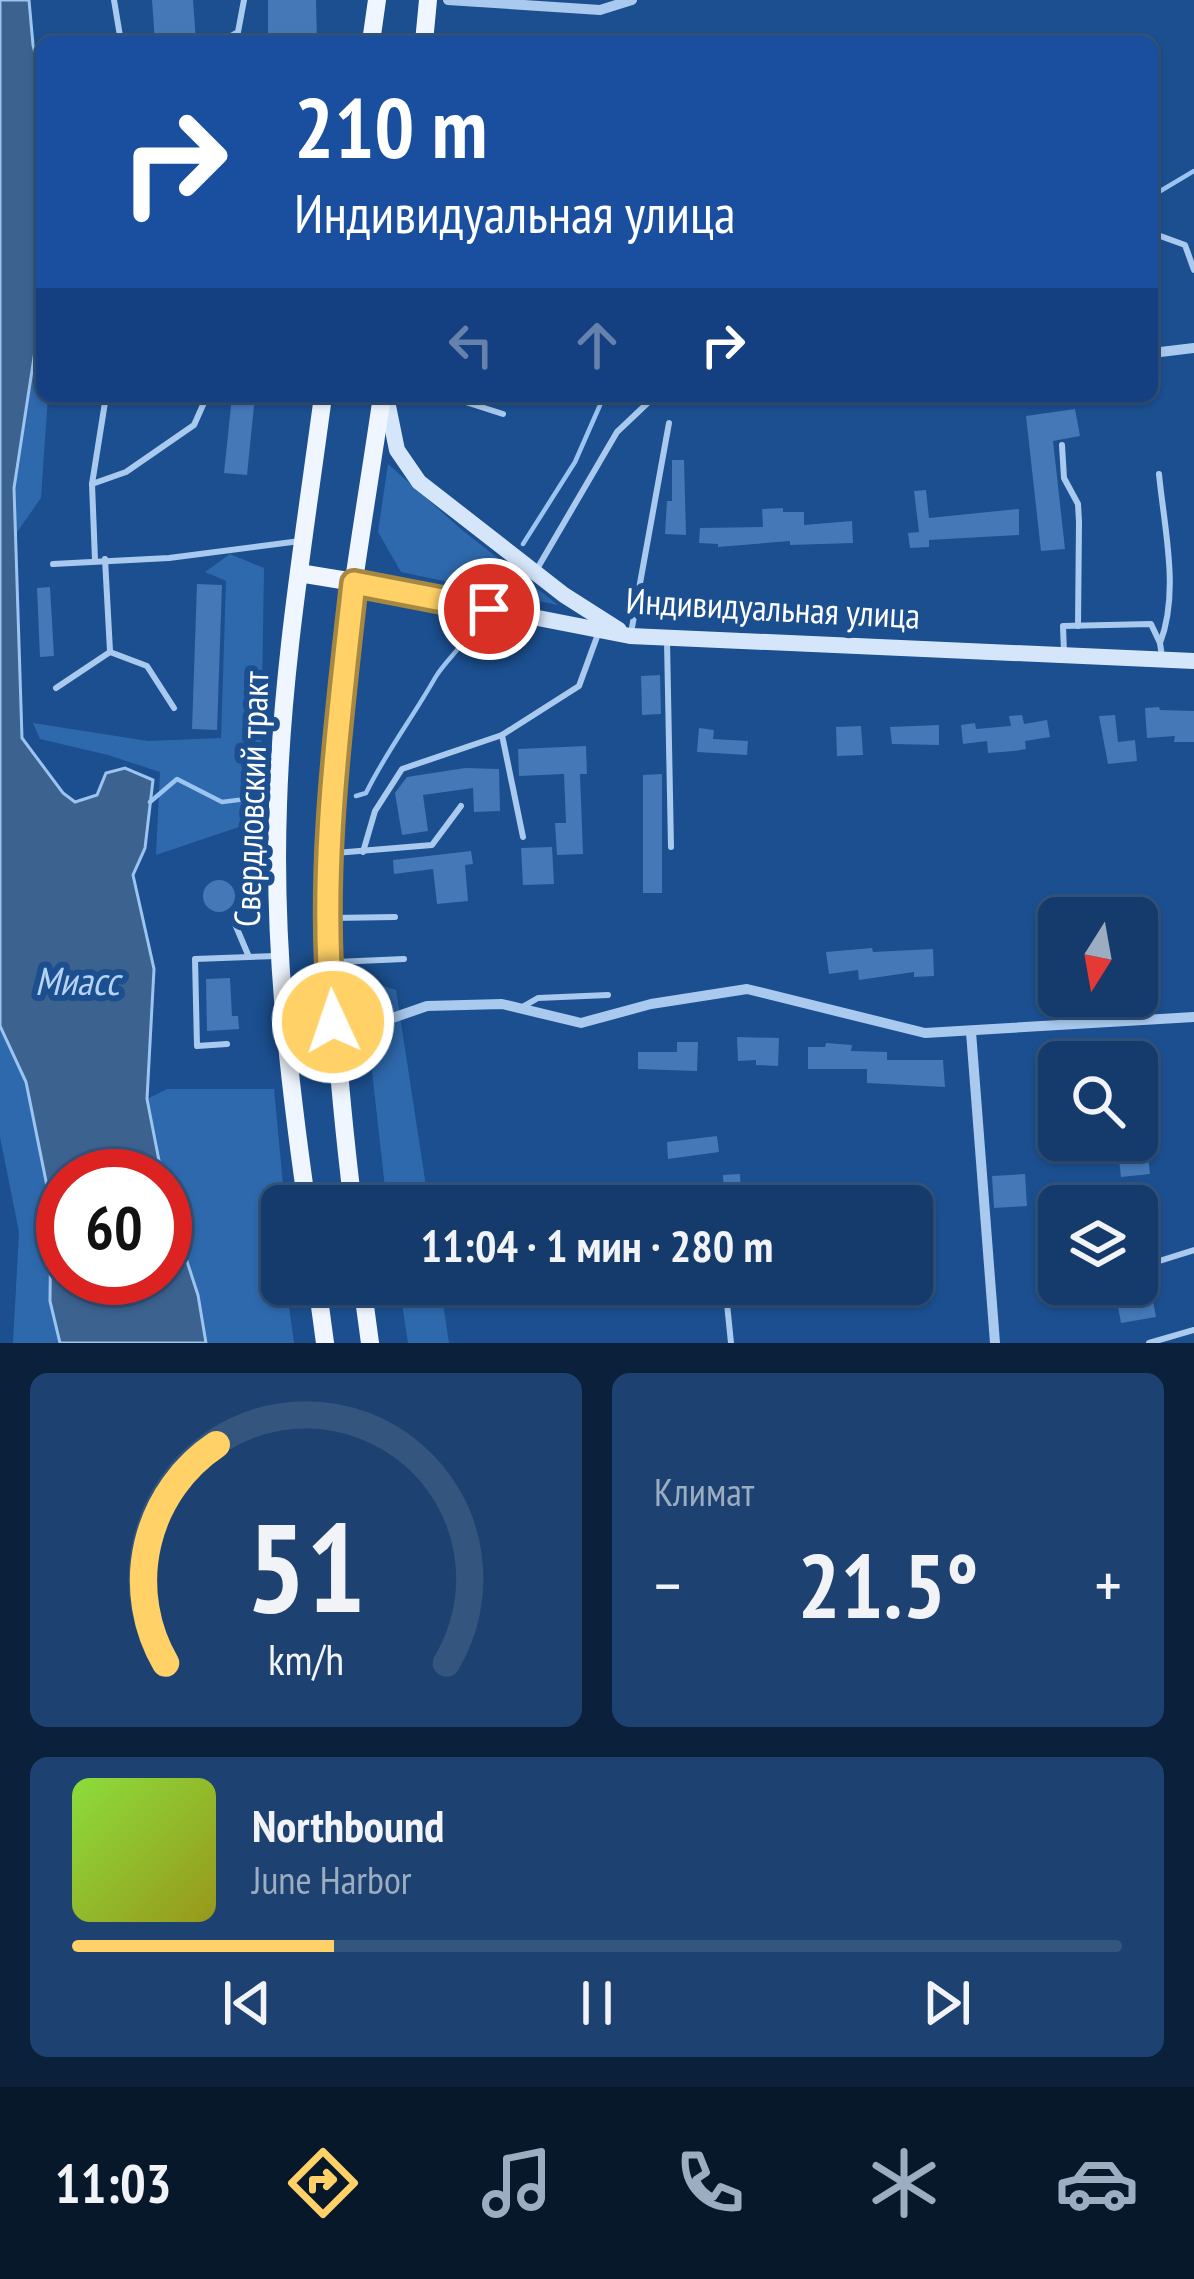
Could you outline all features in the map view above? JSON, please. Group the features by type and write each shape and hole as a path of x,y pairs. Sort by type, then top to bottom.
{"main road":[{"path":"372,36 377,0"},
{"path":"425,36 428,0"},
{"name":"Свердловский тракт","path":"304,1185 279,956 278,806 299,573 322,402"},
{"path":"351,1185 333,1022 331,808 354,583 383,402"},
{"path":"385,402 407,468 418,482 535,572 630,636"},
{"path":"299,573 354,583"},
{"name":"Индивидуальная улица","path":"354,583 630,636 1064,656 1161,651 1194,661"},
{"path":"320,1305 325,1343"},
{"path":"365,1305 370,1343"}],"street":[{"path":"448,0 600,10 632,0"},
{"path":"1158,352 1194,348"},
{"path":"333,1022 378,1023 427,1006 502,1004 581,1023 651,1004 747,988 899,1030 971,1032 1194,1017"},
{"path":"971,1032 995,1343"}],"lane":[{"path":"114,0 120,36"},
{"path":"231,36 238,32 244,0"},
{"path":"1158,236 1185,245 1194,270"},
{"path":"105,402 92,484 110,652"},
{"path":"92,484 126,472 194,425 204,402"},
{"path":"466,402 503,414"},
{"path":"535,572 617,432 649,402"},
{"path":"630,636 669,423"},
{"path":"1062,445 1064,478 1078,505 1078,626"},
{"path":"1159,473 1168,559 1168,622 1161,651"},
{"path":"52,564 169,558 304,541"},
{"path":"1064,656 1064,626 1151,625 1161,651"},
{"path":"363,852 375,811 402,769 502,734 579,686 599,631"},
{"path":"667,638 670,847"},
{"path":"56,688 110,652"},
{"path":"110,652 147,665 175,707"},
{"path":"502,734 523,837"},
{"path":"330,853 432,845 461,806"},
{"path":"242,900 235,924 249,957"},
{"path":"329,918 394,917"},
{"path":"226,1044 197,1046 195,959 279,956"},
{"path":"330,963 404,959"},
{"path":"520,1008 538,998 608,995"},
{"path":"1158,1261 1194,1250"},
{"path":"727,1305 731,1343"},
{"path":"1149,1343 1194,1330"}],"shaded area":[{"path":"36,344 36,402 48,402 41,498 15,535 14,488"},
{"path":"388,464 558,605 401,572 378,532"},
{"path":"230,554 264,568 260,820 156,855 160,772 40,739 33,723 148,741 221,738 226,581 205,572"},
{"path":"370,982 396,990 426,1185 385,1185 369,1044"},
{"path":"0,1026 26,1082 40,1149 36,1305 51,1305 60,1343 13,1343 19,1232 0,1137"},
{"path":"167,1089 274,1089 283,1185 261,1185 261,1305 289,1305 294,1343 206,1343 192,1277 192,1149 157,1149 147,1099"},
{"path":"402,1305 443,1305 449,1343 408,1343"}],"water":[{"name":"Миасс","path":"0,0 29,0 36,57 36,344 14,488 22,738 75,802 97,795 106,773 125,768 153,780 145,848 133,875 154,969 147,1099 157,1149 40,1149 26,1082 0,1026"},
{"name":"Миасс","path":"192,1277 206,1343 60,1343 51,1305 192,1305"}],"building":[{"path":"152,0 193,0 196,36 155,36"},
{"path":"268,0 316,0 317,36 268,36"},
{"path":"231,402 254,402 247,475 224,473"},
{"path":"1075,409 1080,436 1053,441 1065,549 1041,551 1026,416"},
{"path":"672,460 684,460 686,535 665,534 667,501 672,501"},
{"path":"926,490 929,518 1019,509 1019,535 929,540 929,547 910,548 908,533 919,532 914,491"},
{"path":"783,508 783,512 804,512 804,525 852,521 853,543 790,545 790,541 718,547 699,543 700,528 763,527 762,509"},
{"path":"197,584 222,585 217,730 192,729"},
{"path":"50,587 54,656 40,657 37,588"},
{"path":"660,675 661,714 642,715 641,676"},
{"path":"1145,708 1194,711 1194,742 1174,742 1175,736 1147,738"},
{"path":"1022,715 1024,724 1047,720 1050,737 1025,741 1026,749 1014,751 988,753 987,741 963,744 961,725 975,723 976,729 1011,726 1009,716"},
{"path":"1115,715 1118,742 1135,740 1137,761 1108,764 1099,716"},
{"path":"939,725 939,745 892,744 890,727"},
{"path":"861,726 863,755 837,756 836,727"},
{"path":"699,728 714,730 713,739 748,741 747,755 697,752"},
{"path":"586,746 587,774 580,774 583,854 557,855 555,823 566,823 564,774 519,776 518,749"},
{"path":"465,768 499,769 500,811 474,812 473,788 423,795 428,831 402,835 395,793 407,777"},
{"path":"662,774 662,893 643,893 643,775"},
{"path":"552,847 554,884 523,885 521,848"},
{"path":"471,851 473,864 465,865 468,901 437,904 433,869 394,874 393,860"},
{"path":"219,880 231,884 235,896 231,908 219,912 207,908 203,896 207,884"},
{"path":"872,948 873,952 933,949 934,976 914,977 914,972 859,980 858,970 829,974 826,952"},
{"path":"230,978 232,1016 238,1016 239,1029 207,1031 206,979"},
{"path":"737,1037 779,1038 778,1066 738,1061"},
{"path":"677,1042 698,1042 697,1071 638,1069 638,1052 677,1052"},
{"path":"826,1043 852,1045 851,1051 887,1052 887,1060 943,1060 945,1087 867,1083 867,1069 808,1069 808,1047 825,1047"},
{"path":"717,1136 719,1152 668,1159 667,1142"},
{"path":"1119,1161 1149,1161 1150,1174 1121,1177"},
{"path":"740,1174 741,1185 723,1185 723,1175"},
{"path":"1025,1174 1027,1206 994,1208 992,1176"},
{"path":"1118,1305 1154,1305 1156,1317 1121,1323"}],"waterway":[{"path":"1158,192 1194,171"},
{"path":"523,544 575,462 601,402"},
{"path":"487,580 511,563"},
{"path":"356,796 366,793 435,678 470,632"},
{"path":"150,802 177,779 222,802 262,797"}],"route":[{"path":"333,1022 331,808 354,583 489,609"}]}
